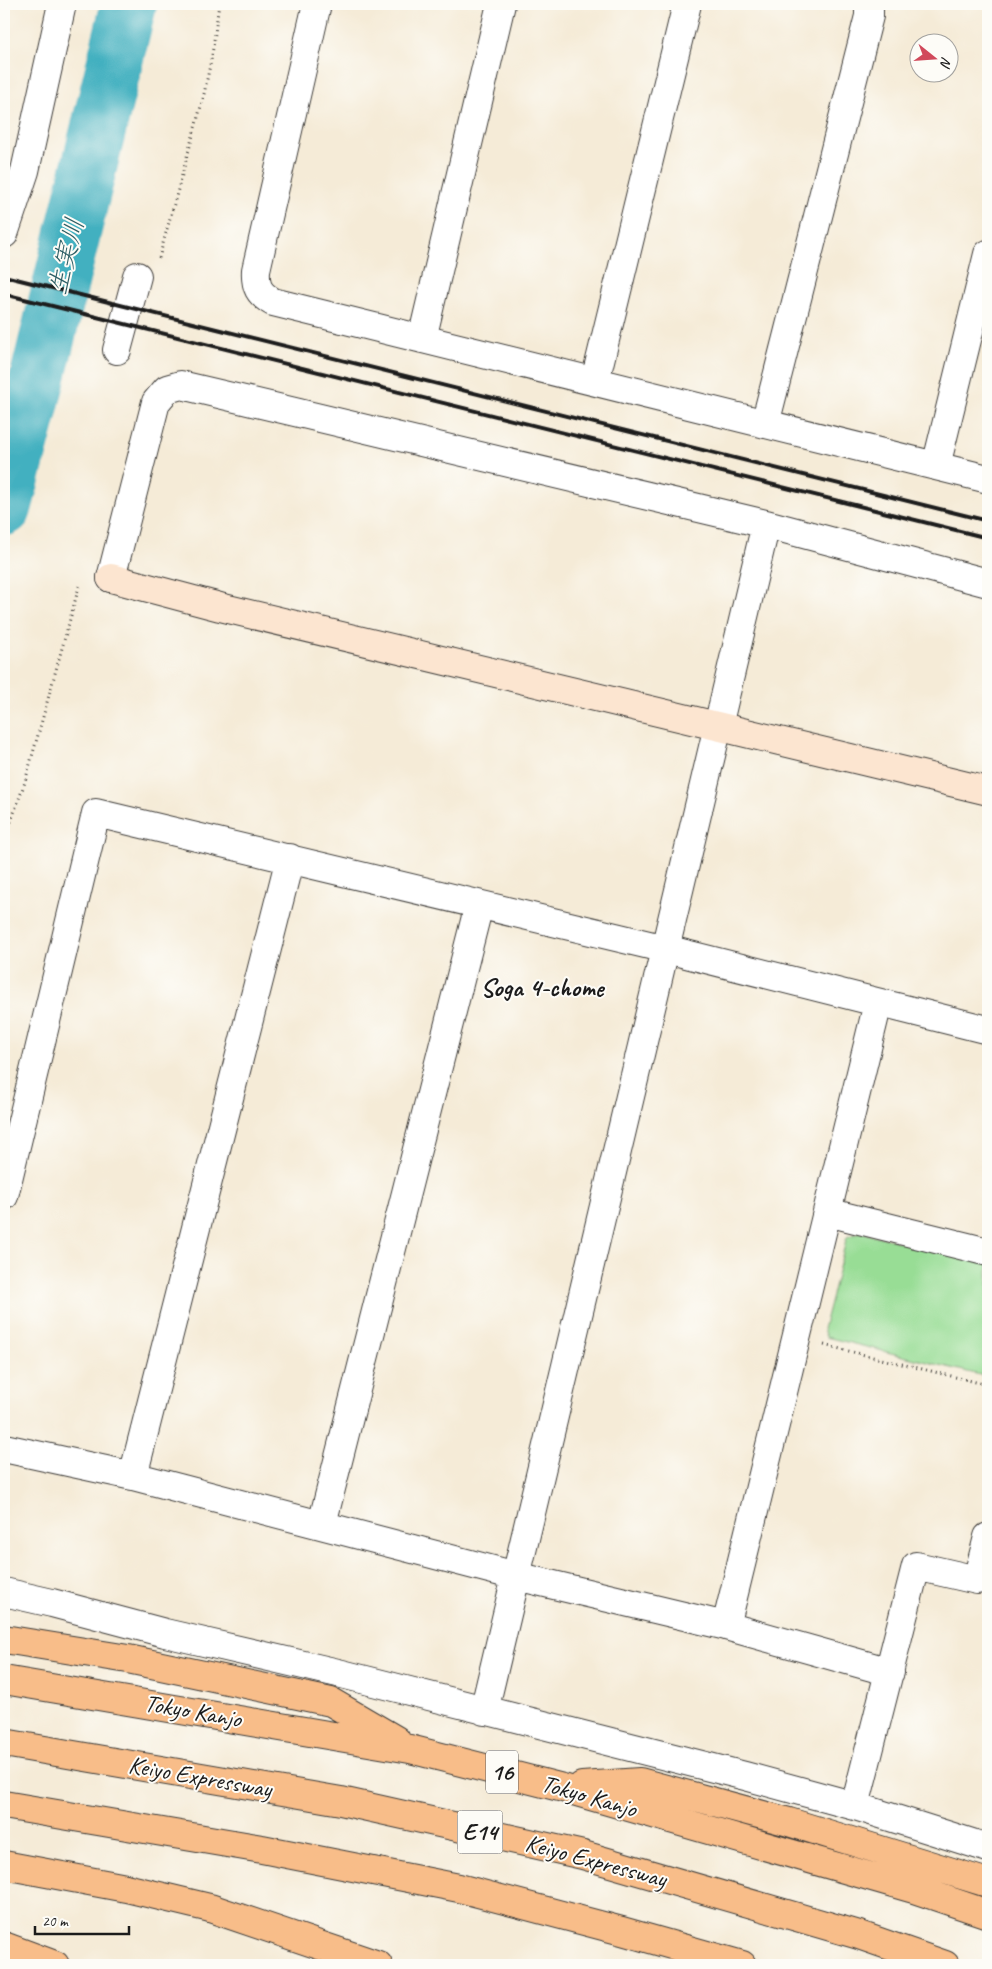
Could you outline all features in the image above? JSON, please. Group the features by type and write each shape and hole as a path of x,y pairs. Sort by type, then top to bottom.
{"highway":[{"path":"4,1639 128,1659 331,1702 410,1749"},
{"name":"Tokyo Kanjo","path":"4,1680 410,1749 563,1788 914,1890 988,1914"},
{"name":"Keiyo Expressway","path":"4,1743 341,1801 583,1855 859,1935 945,1965"},
{"name":"16","path":"563,1788 640,1782 789,1822 988,1883"},
{"name":"E14","path":"4,1805 262,1849 459,1888 742,1965"},
{"path":"4,1865 126,1888 210,1908 378,1965"},
{"path":"4,1946 55,1965"}],"street":[{"path":"4,234 25,172 61,16 62,4"},
{"path":"317,4 256,270 255,280 257,289 263,296 273,302 988,479"},
{"path":"422,339 501,4"},
{"path":"595,381 687,4"},
{"path":"765,424 869,16 869,4"},
{"path":"117,350 147,269"},
{"path":"936,466 986,272"},
{"path":"988,584 766,524 181,385 167,389 156,402 111,578 240,611 988,791"},
{"path":"484,1711 766,524"},
{"path":"4,1196 96,813 666,949 988,1030"},
{"path":"133,1476 290,858"},
{"path":"322,1524 478,904"},
{"path":"726,1626 878,1003"},
{"path":"827,1212 988,1252"},
{"path":"4,1448 133,1476 516,1576 726,1626 890,1672"},
{"path":"855,1806 916,1566 977,1580 988,1537"},
{"path":"4,1592 165,1633 338,1673 697,1764 855,1806 988,1848"}],"path":[{"path":"147,269 203,99 212,55 219,4"},
{"path":"4,841 25,782 83,574"},
{"path":"796,1339 988,1385"}],"green space":[{"path":"860,1232 988,1264 988,1377 826,1337 823,1329 847,1237"}],"waterway":[{"name":"生実川","path":"4,508 129,4"}],"railway":[{"path":"4,276 988,521"},
{"path":"4,294 988,538"}],"district":[{"name":"Soga 4-chome","path":"542,987"}]}
